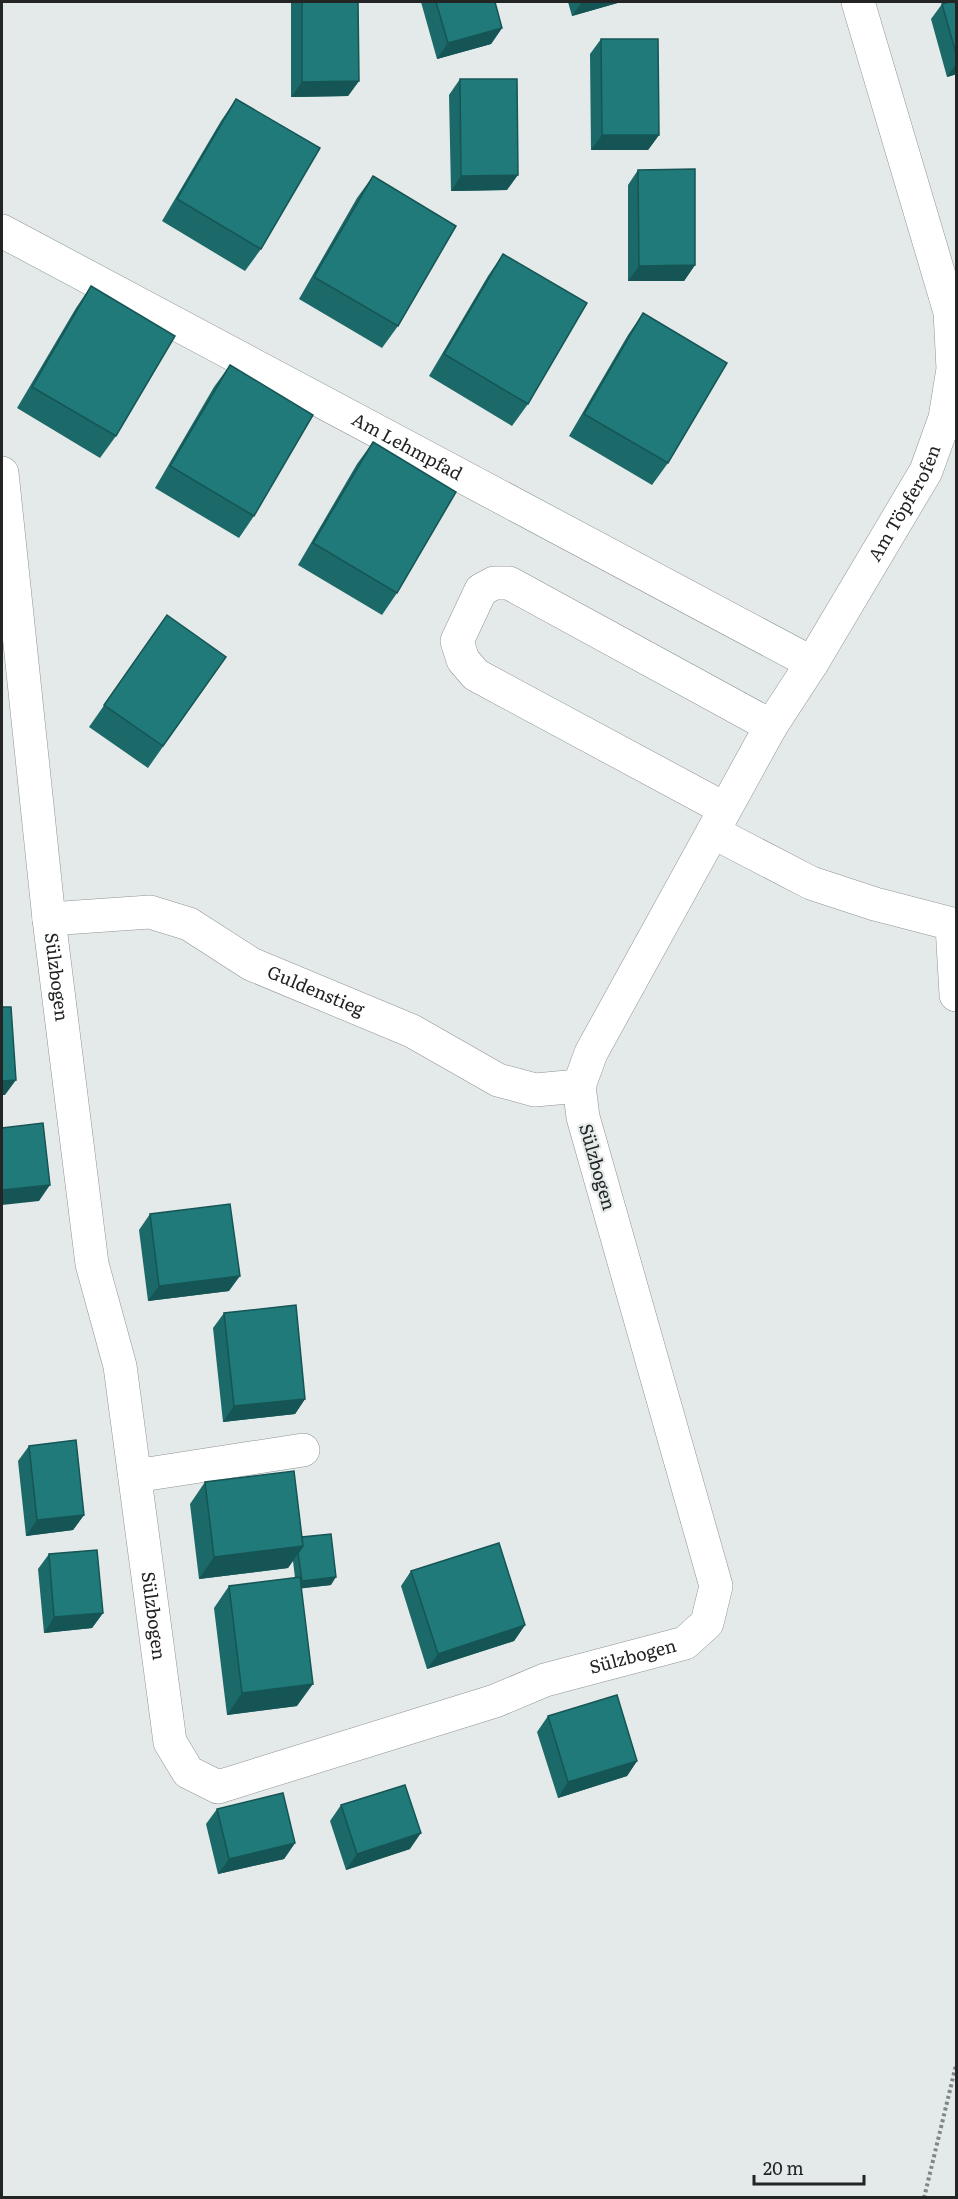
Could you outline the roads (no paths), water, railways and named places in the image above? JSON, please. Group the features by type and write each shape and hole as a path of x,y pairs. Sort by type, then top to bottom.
{"street":[{"name":"Am Töpferofen","path":"689,875 771,726 812,663 926,471 945,418 953,369 950,312 858,2"},
{"name":"Am Lehmpfad","path":"2,231 812,663"},
{"name":"Sülzbogen","path":"2,473 50,919 92,1264 120,1366 171,1742 188,1772 219,1787 495,1701 544,1680 685,1643 707,1623 716,1586 582,1117 579,1086 591,1053 689,875"},
{"path":"771,726 509,583 494,583 481,590 457,641 463,660 476,675 719,820 811,883 875,904 955,925 957,995"},
{"name":"Guldenstieg","path":"50,919 150,912 189,924 251,964 412,1031 498,1080 536,1090 579,1086"},
{"path":"135,1476 303,1450"}]}
